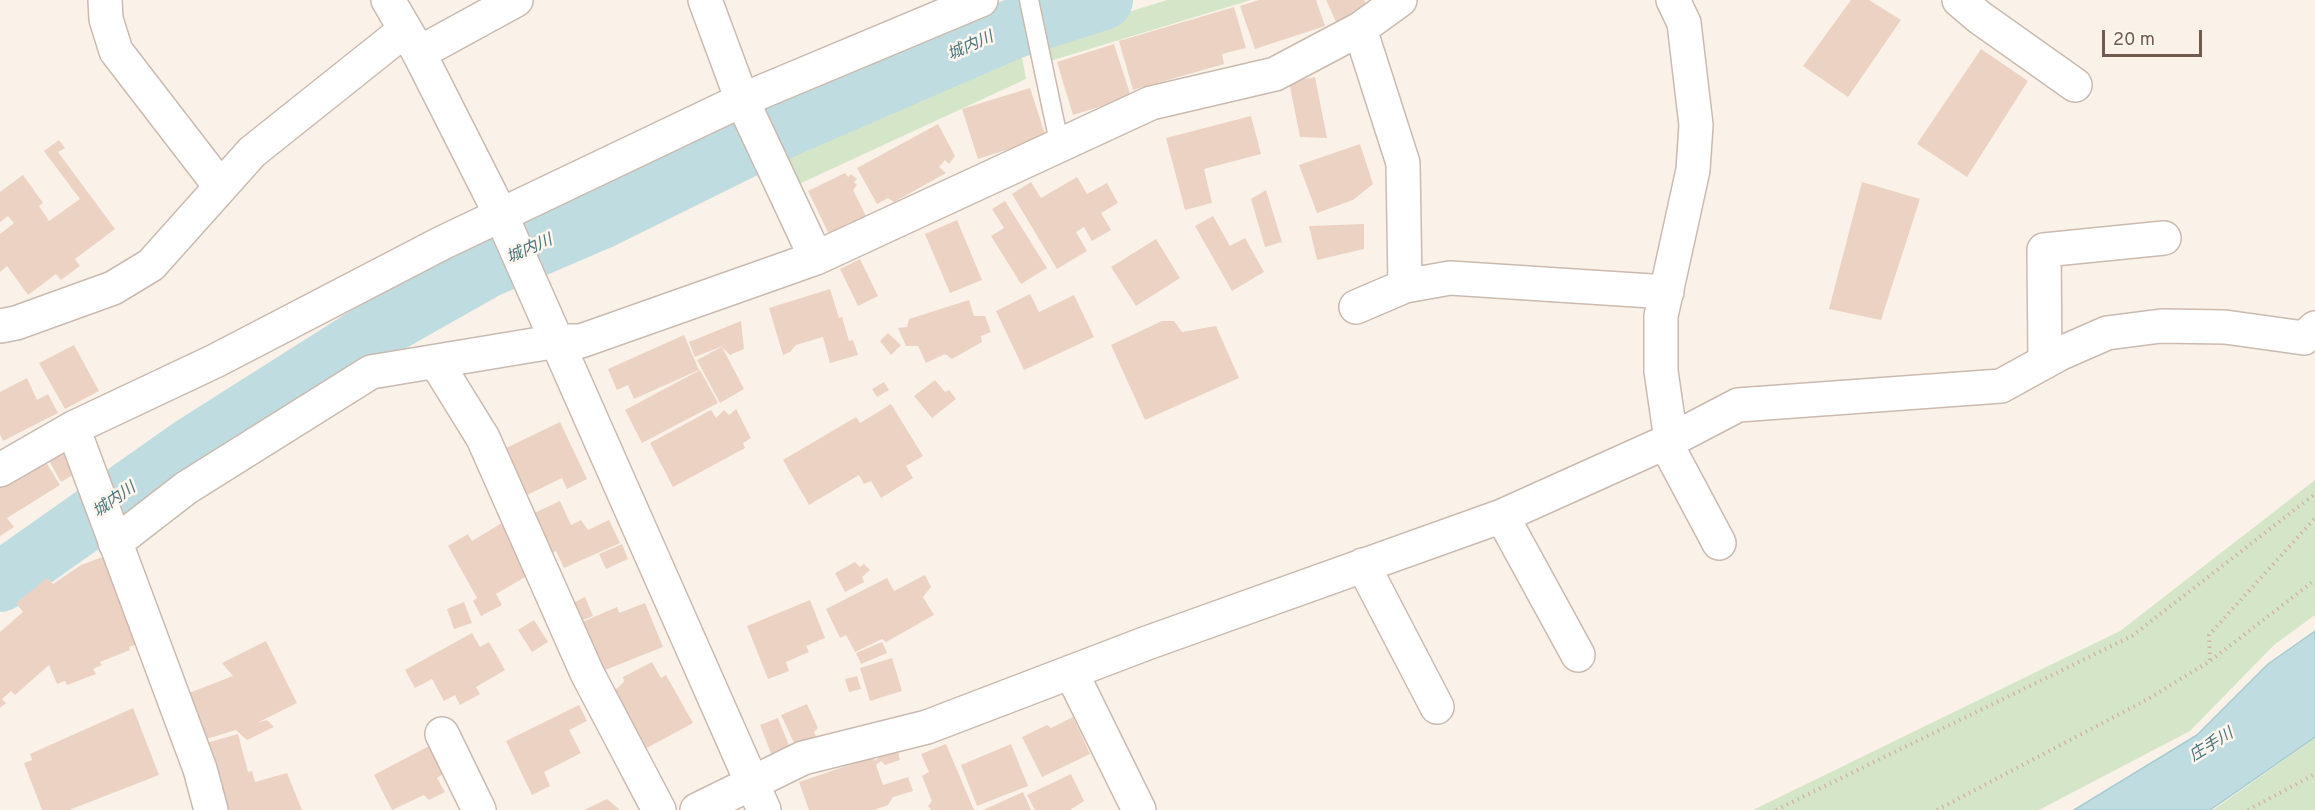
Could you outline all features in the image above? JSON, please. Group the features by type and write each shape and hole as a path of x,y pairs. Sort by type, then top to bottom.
{"street":[{"path":"105,0 106,19 116,51 220,186"},
{"path":"388,0 501,215 758,796"},
{"path":"0,326 16,323 113,288 151,265 252,152 412,42 516,0"},
{"path":"705,0 742,100 816,258"},
{"path":"0,470 73,428 215,361 431,248 742,100 981,0"},
{"path":"114,537 186,488 371,372 558,341 580,341 816,258 1151,104 1275,75 1360,29 1400,0"},
{"path":"1673,0 1684,23 1696,125 1693,170 1661,316 1661,371 1671,440 1670,452 1719,543"},
{"path":"1959,0 2075,86"},
{"path":"1360,29 1403,162 1405,286"},
{"path":"2045,362 2044,250 2164,238"},
{"path":"1356,307 1405,286 1450,278 1666,292"},
{"path":"697,810 758,796 803,758 927,727 1071,672 1502,516 1671,440 1738,405 2001,386 2045,362 2107,333 2118,331 2162,326 2225,327 2304,338 2315,328"},
{"path":"2268,333 2315,364"},
{"path":"436,362 483,438 588,673 658,810"},
{"path":"73,428 92,473 200,769 211,810"},
{"path":"1502,516 1578,655"},
{"path":"1363,566 1437,707"},
{"path":"1071,672 1139,810"},
{"path":"442,734 479,810"}],"lane":[{"path":"1029,0 1060,147"}],"path":[{"path":"1776,810 2132,636 2315,494"},
{"path":"2210,661 2209,635 2315,518"},
{"path":"1937,810 2148,699 2210,661 2315,580"},
{"path":"2248,810 2315,774"}],"green space":[{"path":"1167,0 1251,0 1050,61 1048,37"},
{"path":"1020,46 1026,79 797,185 783,153"},
{"path":"2315,480 2315,615 2274,645 2190,731 2039,810 1753,810 2120,631"},
{"path":"2315,738 2315,810 2213,810"}],"water":[{"name":"庄手川","path":"2315,631 2315,737 2210,810 2074,810 2197,735 2268,664"}],"building":[{"path":"1259,0 1316,0 1325,26 1255,49 1240,6"},
{"path":"1326,0 1364,0 1370,12 1338,26"},
{"path":"1851,0 1869,0 1901,20 1848,97 1803,66"},
{"path":"1234,7 1246,48 1222,54 1224,64 1133,90 1119,41"},
{"path":"1114,44 1131,97 1073,115 1057,62"},
{"path":"1981,49 2028,81 1967,177 1917,144"},
{"path":"1315,77 1327,138 1300,137 1289,82"},
{"path":"1030,88 1046,137 978,159 962,109"},
{"path":"1251,116 1261,154 1204,169 1212,203 1185,210 1166,138"},
{"path":"938,124 955,156 949,164 945,160 939,167 946,173 894,202 888,198 877,204 857,168"},
{"path":"59,140 65,148 58,152 115,229 75,259 80,266 61,280 56,274 28,295 7,266 0,272 0,234 14,223 8,216 0,222 0,192 23,175 43,203 39,206 49,221 80,199 44,151"},
{"path":"1360,144 1373,184 1353,200 1317,213 1299,165"},
{"path":"845,173 848,177 851,174 857,179 854,182 857,185 853,190 866,216 829,234 808,191"},
{"path":"1077,177 1087,194 1107,183 1118,203 1101,213 1111,230 1092,241 1084,227 1076,232 1087,251 1057,269 1012,194 1031,182 1041,198"},
{"path":"1862,182 1920,199 1881,320 1829,309"},
{"path":"1266,190 1282,242 1265,247 1251,199"},
{"path":"1005,201 1047,268 1021,284 991,236 1004,228 992,209"},
{"path":"1213,216 1230,246 1245,238 1264,272 1232,291 1195,226"},
{"path":"957,220 982,280 950,293 925,234"},
{"path":"1364,224 1364,249 1317,260 1309,226"},
{"path":"1156,239 1180,278 1136,306 1111,267"},
{"path":"860,259 878,296 858,306 840,269"},
{"path":"830,289 839,318 842,317 849,341 853,340 858,355 830,363 823,337 796,345 790,352 783,355 769,308"},
{"path":"1030,294 1039,312 1074,295 1094,337 1024,370 996,311"},
{"path":"969,300 974,316 985,316 991,332 981,336 982,342 952,359 945,354 926,363 918,346 906,346 898,328 907,327 909,319"},
{"path":"741,321 744,349 730,355 722,347 744,389 720,403 697,360 725,345 695,357 689,342"},
{"path":"1162,321 1174,321 1182,332 1216,326 1239,378 1145,420 1111,345"},
{"path":"888,333 901,345 891,355 880,341"},
{"path":"684,335 699,370 634,399 628,385 617,390 608,369"},
{"path":"74,345 99,391 65,409 39,363"},
{"path":"700,370 718,403 642,443 625,410"},
{"path":"27,378 37,400 48,394 58,413 3,441 0,434 0,392"},
{"path":"935,380 945,392 949,390 956,399 932,418 914,396"},
{"path":"884,382 889,390 877,397 872,389"},
{"path":"891,404 923,456 906,466 913,478 881,498 871,481 864,484 859,475 809,505 783,460 856,417 860,423"},
{"path":"736,409 751,438 743,443 745,448 673,487 650,443 711,410 716,418 724,410 729,415"},
{"path":"560,422 587,479 567,489 562,478 527,495 504,449"},
{"path":"62,449 76,473 61,482 47,457"},
{"path":"44,459 60,485 7,518 14,527 0,536 0,487"},
{"path":"560,501 571,525 581,520 588,530 609,520 620,543 564,568 556,551 550,554 532,514"},
{"path":"505,521 527,576 496,594 502,605 481,616 473,601 477,598 448,546 468,534 472,541"},
{"path":"622,544 628,559 606,569 599,554"},
{"path":"105,556 140,643 129,647 130,650 100,662 102,665 93,669 96,674 67,685 65,681 57,684 49,665 15,695 11,691 2,699 6,703 0,708 0,632 23,612 16,603 47,578 53,584 81,565"},
{"path":"855,562 860,567 864,564 870,570 862,577 864,582 845,592 835,573"},
{"path":"925,575 931,587 923,597 934,615 886,642 882,639 855,652 846,635 840,638 826,609 887,578 894,591"},
{"path":"585,597 593,616 581,621 573,603"},
{"path":"810,600 825,638 806,646 809,652 786,662 789,671 768,679 747,626"},
{"path":"464,602 472,623 454,629 447,609"},
{"path":"645,603 663,647 600,672 580,623 617,607 619,613"},
{"path":"534,620 548,642 532,652 518,630"},
{"path":"472,633 480,647 489,642 505,670 476,687 480,694 460,705 455,695 444,701 432,679 415,688 405,670"},
{"path":"266,641 297,703 257,723 267,720 274,727 247,740 236,730 203,740 189,693 233,676 222,663"},
{"path":"882,642 887,653 861,664 856,653"},
{"path":"892,658 902,691 870,701 860,668"},
{"path":"652,662 661,678 666,675 693,723 645,749 614,691 624,682 623,677"},
{"path":"857,676 861,689 849,692 845,679"},
{"path":"807,704 818,728 814,732 817,738 796,747 781,715"},
{"path":"579,705 587,721 569,730 581,753 544,772 550,786 532,795 506,741"},
{"path":"133,708 159,775 69,810 42,810 24,763 32,760 30,754"},
{"path":"1073,717 1090,754 1042,777 1022,737 1047,725 1051,728"},
{"path":"778,718 790,748 772,756 760,725"},
{"path":"238,734 248,772 252,771 255,782 287,773 302,810 226,810 203,744"},
{"path":"946,744 974,810 931,810 928,806 932,801 922,776 929,772 921,754"},
{"path":"1011,744 1028,786 977,806 961,765"},
{"path":"429,746 443,774 437,778 445,792 429,800 424,795 392,810 374,775"},
{"path":"898,751 900,760 885,765 881,761 876,765 883,785 908,777 913,791 893,797 888,805 874,810 809,810 799,782 873,757 875,761 879,757"},
{"path":"1071,774 1084,801 1070,810 1035,810 1027,795"},
{"path":"1023,792 1031,810 983,810"},
{"path":"607,799 620,810 584,810"}],"waterway":[{"name":"城内川","path":"0,582 193,446 365,337 487,268 599,220 787,127 1013,29 1103,0"}]}
